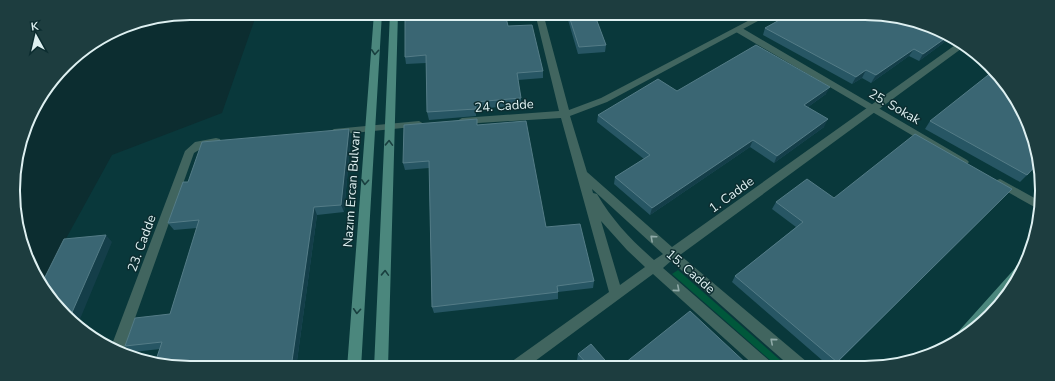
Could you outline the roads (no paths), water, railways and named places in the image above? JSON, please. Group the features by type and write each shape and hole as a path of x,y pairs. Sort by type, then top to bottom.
{"main road":[{"name":"Nazım Ercan Bulvarı","path":"354,361 377,20"},
{"path":"381,361 394,20"},
{"path":"985,311 1000,294"}],"street":[{"name":"15. Cadde","path":"541,20 564,114 616,294"},
{"name":"24. Cadde","path":"453,122 564,114 588,107 757,20"},
{"name":"25. Sokak","path":"739,30 970,165"},
{"name":"1. Cadde","path":"524,361 957,48"},
{"path":"322,133 429,124"},
{"name":"23. Cadde","path":"119,345 190,150 204,143 228,141"},
{"name":"15. Cadde","path":"582,174 671,254 795,361"},
{"name":"15. Cadde","path":"582,174 605,218 631,247 652,268 759,361"},
{"path":"990,177 1035,203"}]}
